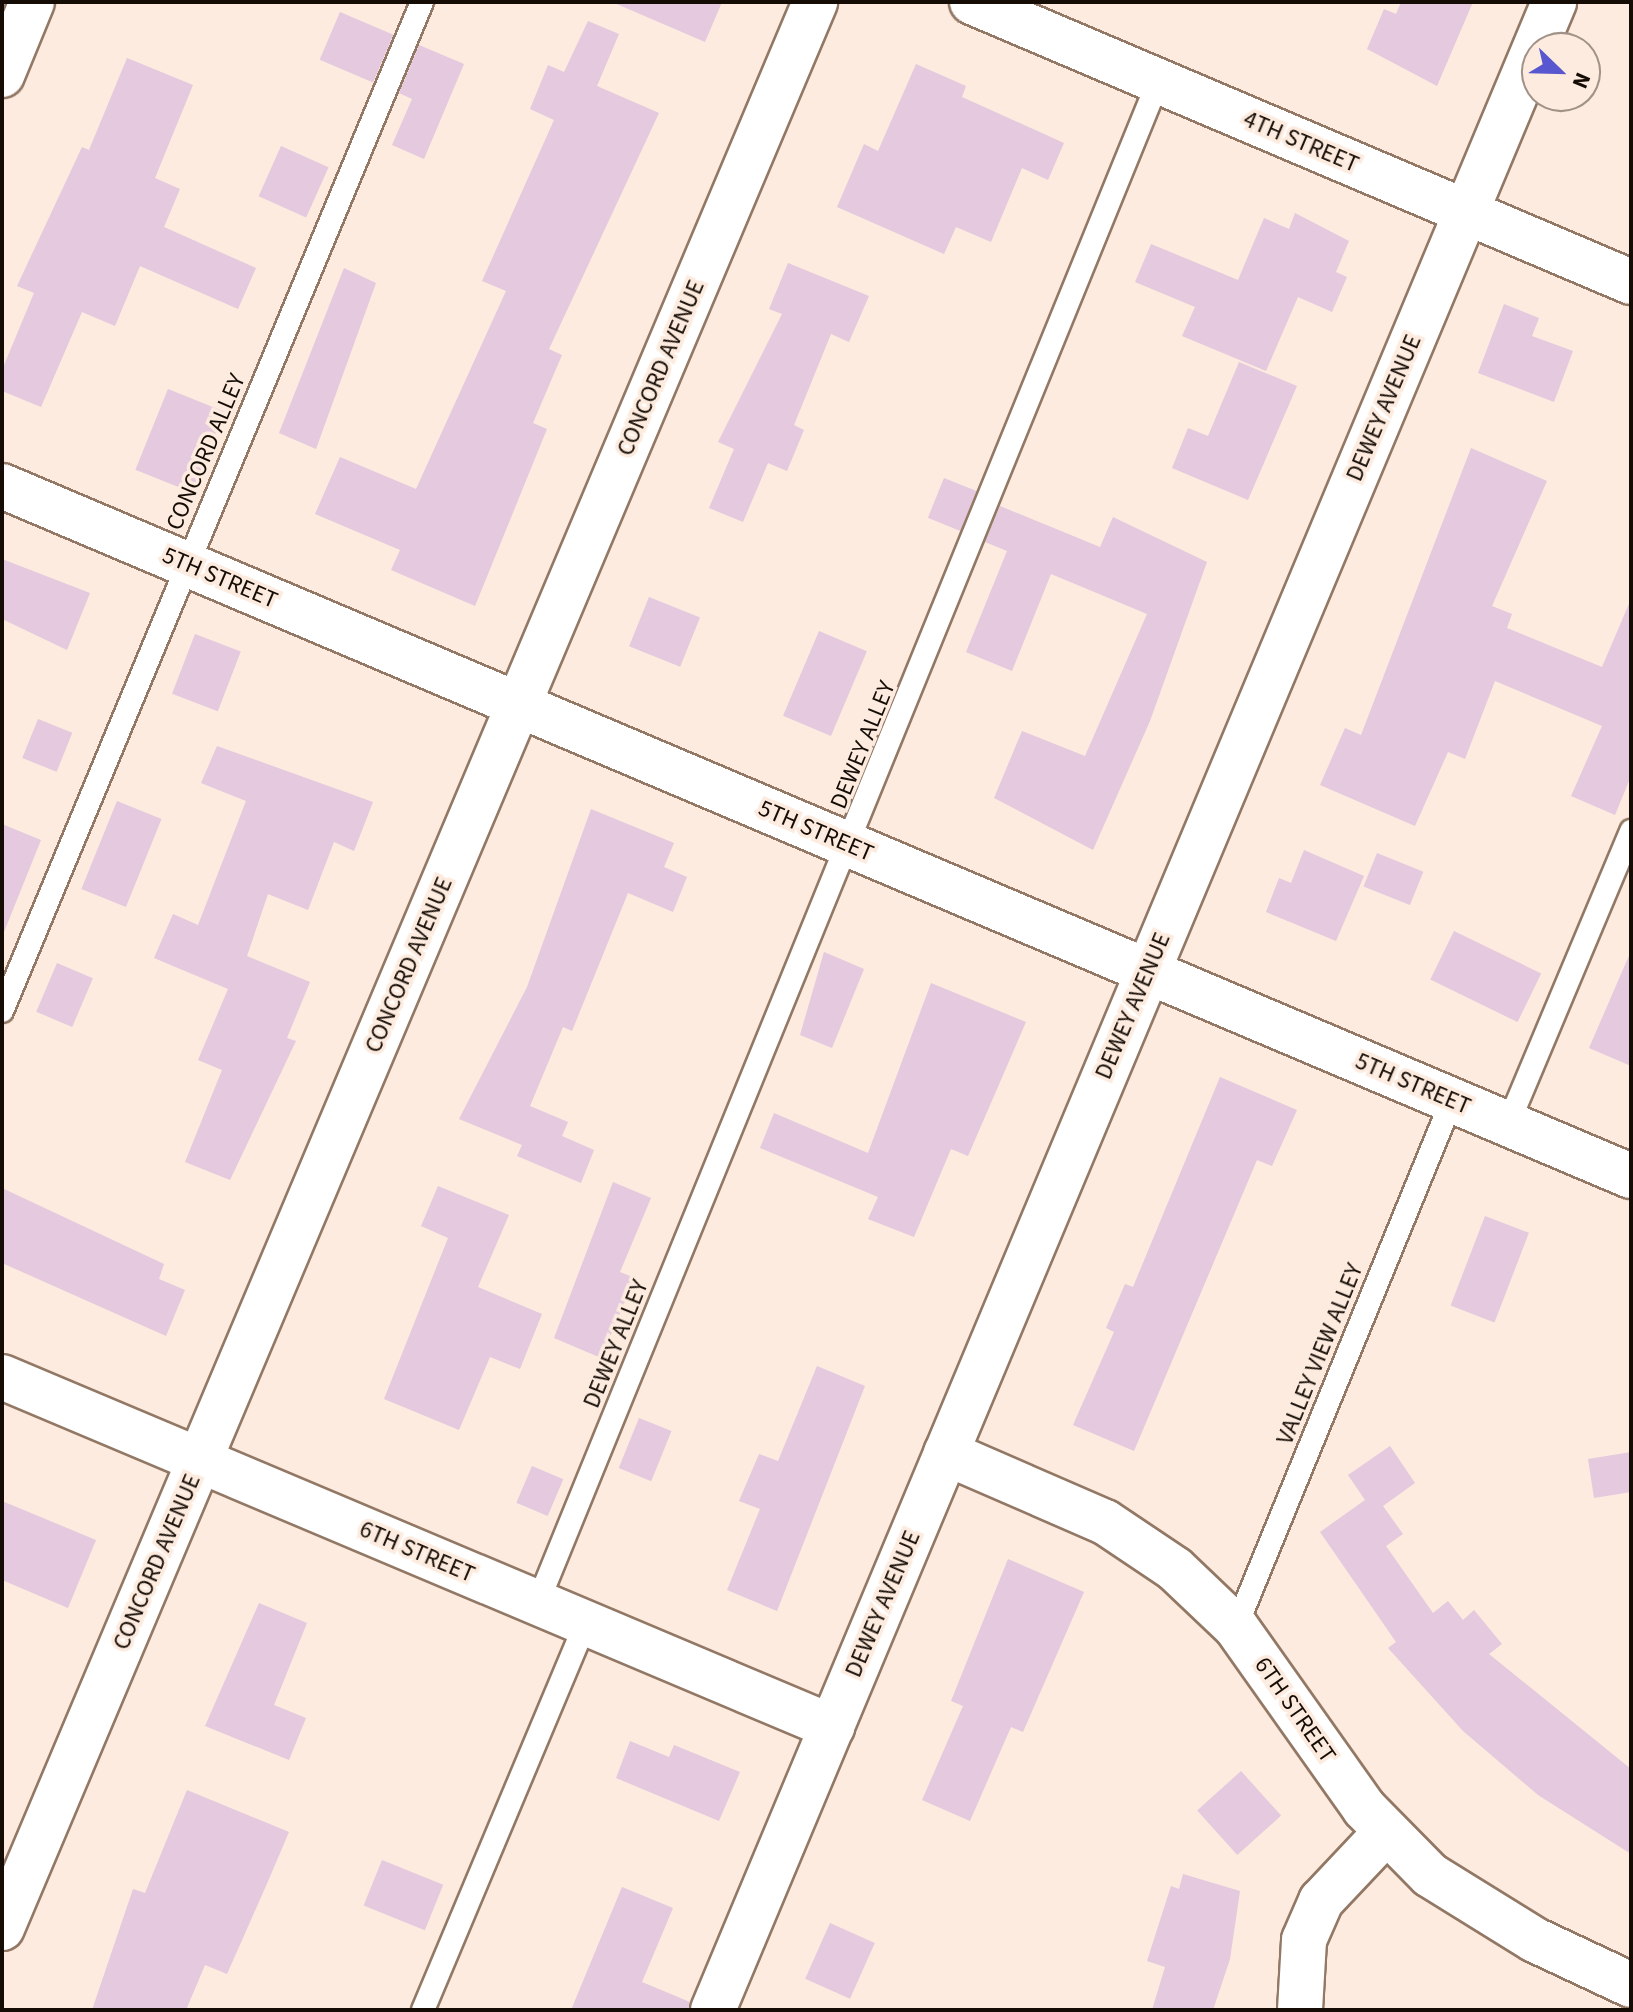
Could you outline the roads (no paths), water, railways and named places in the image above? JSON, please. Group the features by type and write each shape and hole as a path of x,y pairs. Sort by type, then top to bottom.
{"street":[{"path":"2,75 32,2"},
{"name":"CONCORD AVENUE","path":"2,1928 815,2"},
{"name":"4TH STREET","path":"972,2 1631,282"},
{"name":"DEWEY AVENUE","path":"713,2010 1554,2"},
{"name":"5TH STREET","path":"2,486 1631,1176"},
{"name":"6TH STREET","path":"2,1377 832,1727"},
{"name":"6TH STREET","path":"946,1453 1105,1522 1175,1569 1236,1627 1386,1832 1443,1883 1535,1940 1631,1985"},
{"path":"1300,2010 1304,1940 1321,1901 1386,1832"}],"lane":[{"name":"CONCORD ALLEY","path":"2,1011 422,2"},
{"name":"DEWEY ALLEY","path":"538,1602 851,846 1158,82"},
{"path":"1508,1124 1631,831"},
{"name":"VALLEY VIEW ALLEY","path":"1236,1627 1452,1100"},
{"path":"423,2010 586,1623"}]}
